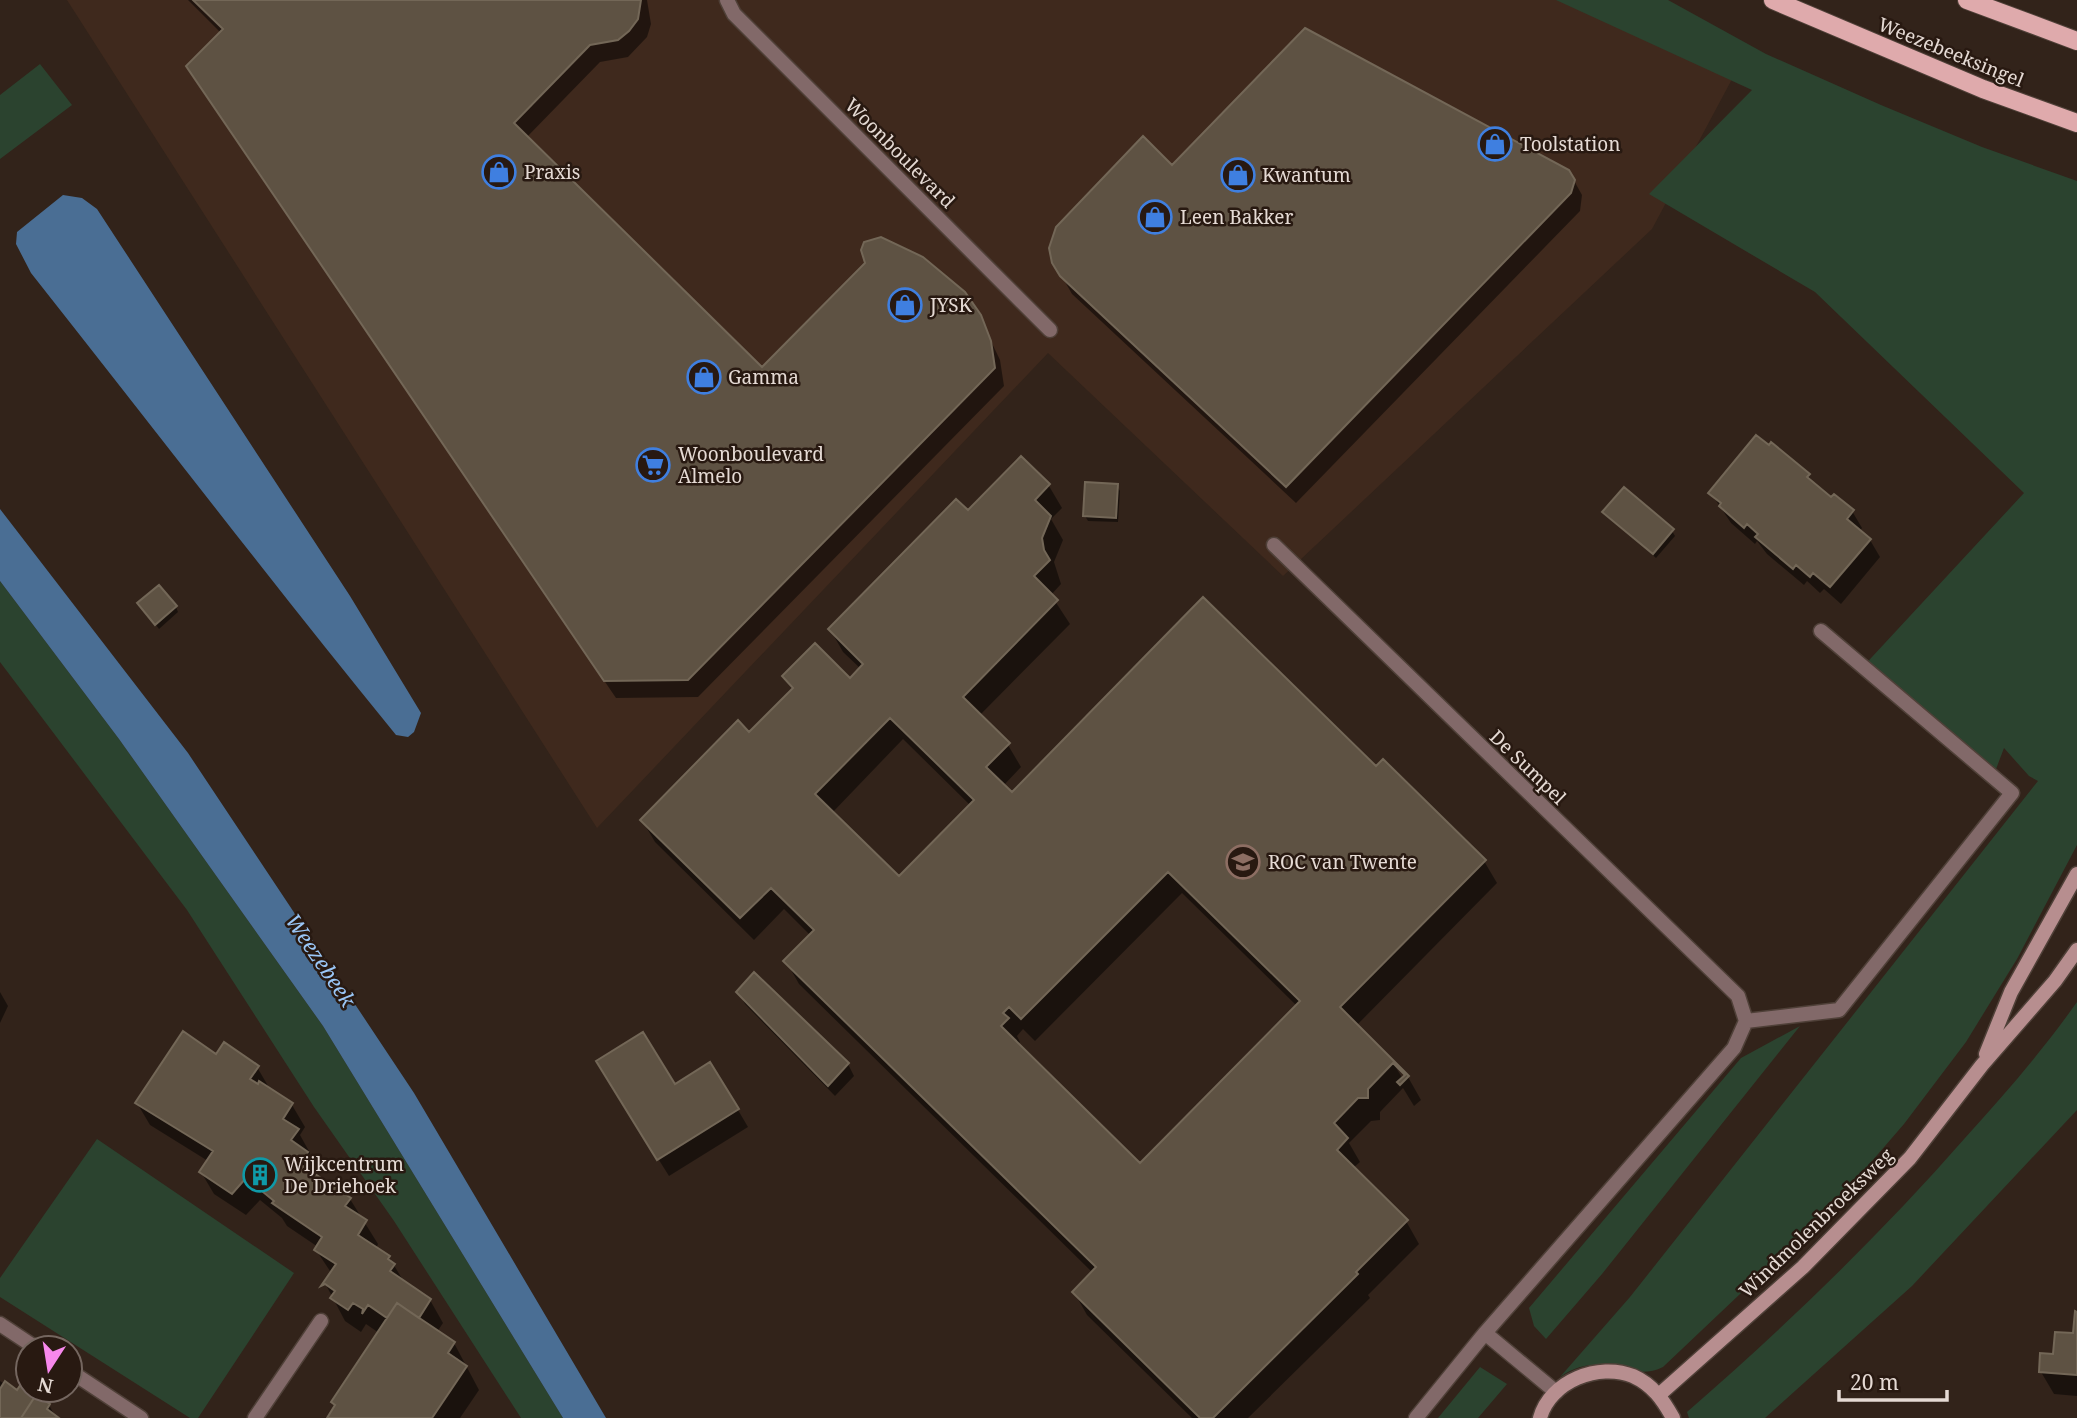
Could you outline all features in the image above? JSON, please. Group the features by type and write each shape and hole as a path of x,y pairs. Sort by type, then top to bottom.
{"main road":[{"name":"Weezebeeksingel","path":"1773,0 1959,79 2077,123"},
{"path":"1967,0 2077,41"}],"street":[{"name":"Woonboulevard","path":"727,0 734,14 1050,330"},
{"name":"De Sumpel","path":"1275,545 1738,996 1746,1021"},
{"path":"1416,1418 1485,1333 1734,1048 1746,1021 1839,1010 2012,793 1821,631"},
{"name":"Windmolenbroeksweg","path":"1982,1065 2011,992 2077,874"},
{"name":"Windmolenbroeksweg","path":"1660,1394 1803,1267 1910,1158 1982,1065 2055,981 2077,950"},
{"path":"256,1418 321,1321"},
{"path":"0,1324 15,1334"},
{"path":"1485,1333 1556,1392"},
{"path":"1540,1418 1556,1392 1573,1379 1600,1371 1632,1376 1660,1394 1674,1418"},
{"path":"84,1380 141,1418"}],"shaded area":[{"name":"Woonboulevard Almelo","path":"67,0 1621,0 1739,66 1652,229 1283,576 1048,353 597,828"}],"green space":[{"path":"1556,0 1668,0 1766,54 1881,105 1982,147 2077,181 2077,845 2017,959 1966,1042 1904,1124 1834,1205 1663,1367 1639,1372 1590,1365 1560,1377 1630,1297 2038,781 2029,776 2004,748 1990,785 1859,671 2024,493 1815,292 1649,194 1752,90"},
{"path":"40,64 72,105 0,159 0,95"},
{"path":"0,581 119,739 323,1026 563,1418 521,1418 394,1221 314,1107 187,910 0,662"},
{"path":"2077,1002 2077,1110 1912,1286 1765,1418 1689,1418 1687,1412 1796,1313 1899,1210 2009,1088"},
{"path":"1800,1026 1602,1274 1546,1339 1534,1326 1529,1308 1741,1058"},
{"path":"97,1139 294,1273 198,1418 190,1418 84,1350 84,1334 58,1334 0,1297 0,1278"},
{"path":"1480,1367 1507,1384 1478,1418 1438,1418"}],"water":[{"path":"63,195 82,198 97,209 350,596 421,713 414,732 408,737 396,735 31,273 16,244 17,232"},
{"name":"Weezebeek","path":"0,509 188,753 414,1093 606,1418 563,1418 323,1026 119,739 0,581"}],"building":[{"path":"193,0 641,0 638,19 629,31 618,40 590,45 514,123 762,367 865,263 861,250 864,242 881,237 923,257 965,292 981,315 991,341 995,368 688,680 604,681 186,66 223,29"},
{"path":"1305,28 1569,170 1575,180 1571,193 1286,487 1060,276 1052,263 1049,248 1056,227 1143,136 1172,165"},
{"path":"1756,435 1769,445 1771,442 1810,474 1807,477 1831,497 1834,494 1854,510 1847,519 1871,539 1830,587 1813,573 1810,577 1796,565 1793,569 1755,537 1758,534 1747,524 1744,528 1708,493"},
{"path":"1021,456 1050,484 1035,500 1051,516 1042,538 1044,550 1050,560 1034,576 1058,600 963,697 1010,743 986,767 1012,792 1203,597 1376,766 1383,759 1486,860 1340,1007 1409,1076 1400,1085 1397,1082 1405,1075 1393,1063 1368,1089 1368,1098 1358,1098 1334,1123 1348,1138 1337,1150 1408,1220 1356,1272 1358,1274 1213,1418 1200,1418 1072,1292 1096,1267 783,961 814,930 771,888 740,918 640,820 738,720 749,732 793,688 782,676 815,643 850,678 863,664 828,629 956,499 968,510","holes":["890,718 974,800 899,876 815,794","1168,872 1300,1001 1140,1163 1001,1026 1009,1018 1003,1013 1009,1007 1021,1019"]},
{"path":"1085,482 1118,484 1116,518 1083,516"},
{"path":"1624,487 1674,529 1653,554 1602,512"},
{"path":"159,585 177,606 155,625 137,603"},
{"path":"754,972 849,1063 828,1086 736,992"},
{"name":"Wijkcentrum De Driehoek","path":"183,1031 216,1054 224,1042 259,1066 250,1079 258,1084 259,1081 293,1103 283,1119 299,1129 291,1140 308,1152 300,1164 351,1198 345,1206 367,1220 358,1235 390,1256 388,1259 395,1264 390,1271 431,1299 419,1318 397,1303 387,1318 368,1305 362,1314 363,1309 353,1303 348,1310 330,1298 335,1291 325,1284 321,1286 336,1264 314,1250 322,1237 272,1203 274,1201 246,1178 232,1194 199,1172 213,1151 135,1103"},
{"path":"643,1032 675,1084 710,1062 739,1109 657,1160 596,1061"},
{"path":"397,1303 455,1342 448,1353 467,1366 432,1418 327,1418 335,1405 331,1402"},
{"path":"2075,1311 2077,1375 2039,1372 2040,1353 2053,1354 2055,1332 2073,1333"},
{"path":"5,1381 14,1388 14,1404 30,1404 21,1418 0,1418 0,1389"},
{"path":"30,1404 50,1404 47,1409 59,1418 21,1418"}],"place":[{"name":"Toolstation","path":"1495,144"},
{"name":"Praxis","path":"499,172"},
{"name":"Kwantum","path":"1238,175"},
{"name":"Leen Bakker","path":"1155,217"},
{"name":"JYSK","path":"905,305"},
{"name":"Gamma","path":"704,377"},
{"name":"Woonboulevard Almelo","path":"653,465"},
{"name":"ROC van Twente","path":"1243,862"},
{"name":"Wijkcentrum De Driehoek","path":"260,1175"}]}
